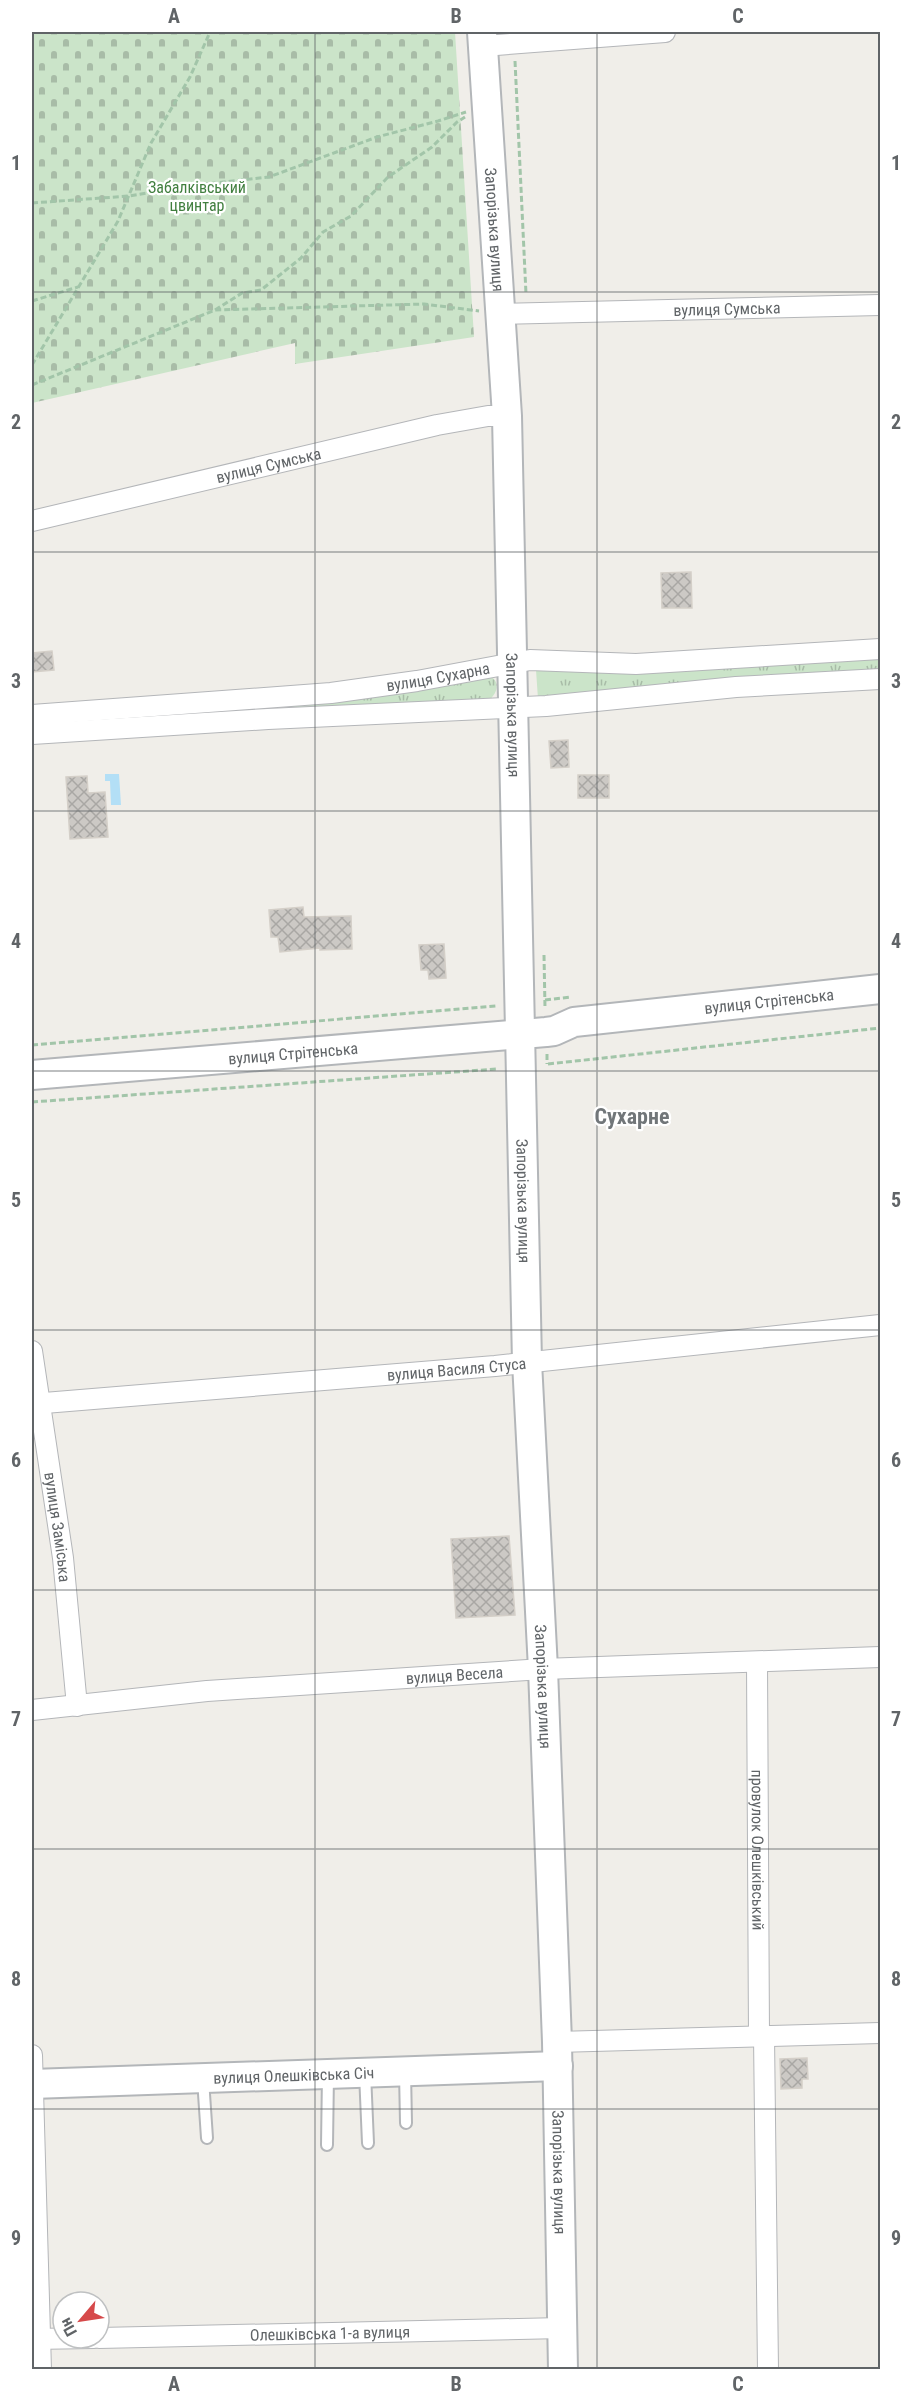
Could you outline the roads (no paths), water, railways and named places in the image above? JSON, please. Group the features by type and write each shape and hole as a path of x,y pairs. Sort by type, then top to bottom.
{"street":[{"path":"483,39 513,43 665,32"},
{"name":"Запорізька вулиця","path":"483,39 487,104 514,314 507,416 519,1002 540,1033 522,1067 527,1362 543,1669 557,2054 563,2370"},
{"name":"вулиця Сумська","path":"514,314 880,305"},
{"name":"вулиця Сумська","path":"32,521 437,425 488,416 507,416"},
{"name":"вулиця Сухарна","path":"32,734 268,709 530,660 636,664 880,649"},
{"name":"вулиця Сухарна","path":"32,715 268,709 546,706 736,687 880,678"},
{"name":"вулиця Стрітенська","path":"540,1033 574,1022 880,989"},
{"name":"вулиця Стрітенська","path":"32,1075 540,1033 575,1036 880,1007"},
{"name":"вулиця Василя Стуса","path":"35,1404 527,1362 880,1325"},
{"name":"вулиця Заміська","path":"32,1352 35,1404 63,1558 77,1706"},
{"name":"вулиця Весела","path":"32,1710 207,1691 543,1669 880,1657"},
{"name":"провулок Олешківський","path":"757,1662 768,2370"},
{"name":"вулиця Олешківська Січ","path":"32,2084 405,2072 557,2054 762,2036 880,2033"},
{"path":"32,2055 36,2339 40,2370"},
{"name":"Олешківська 1-а вулиця","path":"111,2338 562,2328"},
{"path":"36,2339 51,2339"}],"lane":[{"path":"405,2072 406,2123"},
{"path":"365,2073 368,2143"},
{"path":"327,2145 328,2074"},
{"path":"203,2078 207,2138"}],"water":[{"path":"105,774 119,774 121,805 111,805 110,781 105,781"}],"district":[{"name":"Сухарне","path":"632,1116"}],"park label":[{"name":"Забалківський цвинтар","path":"197,196"}]}
